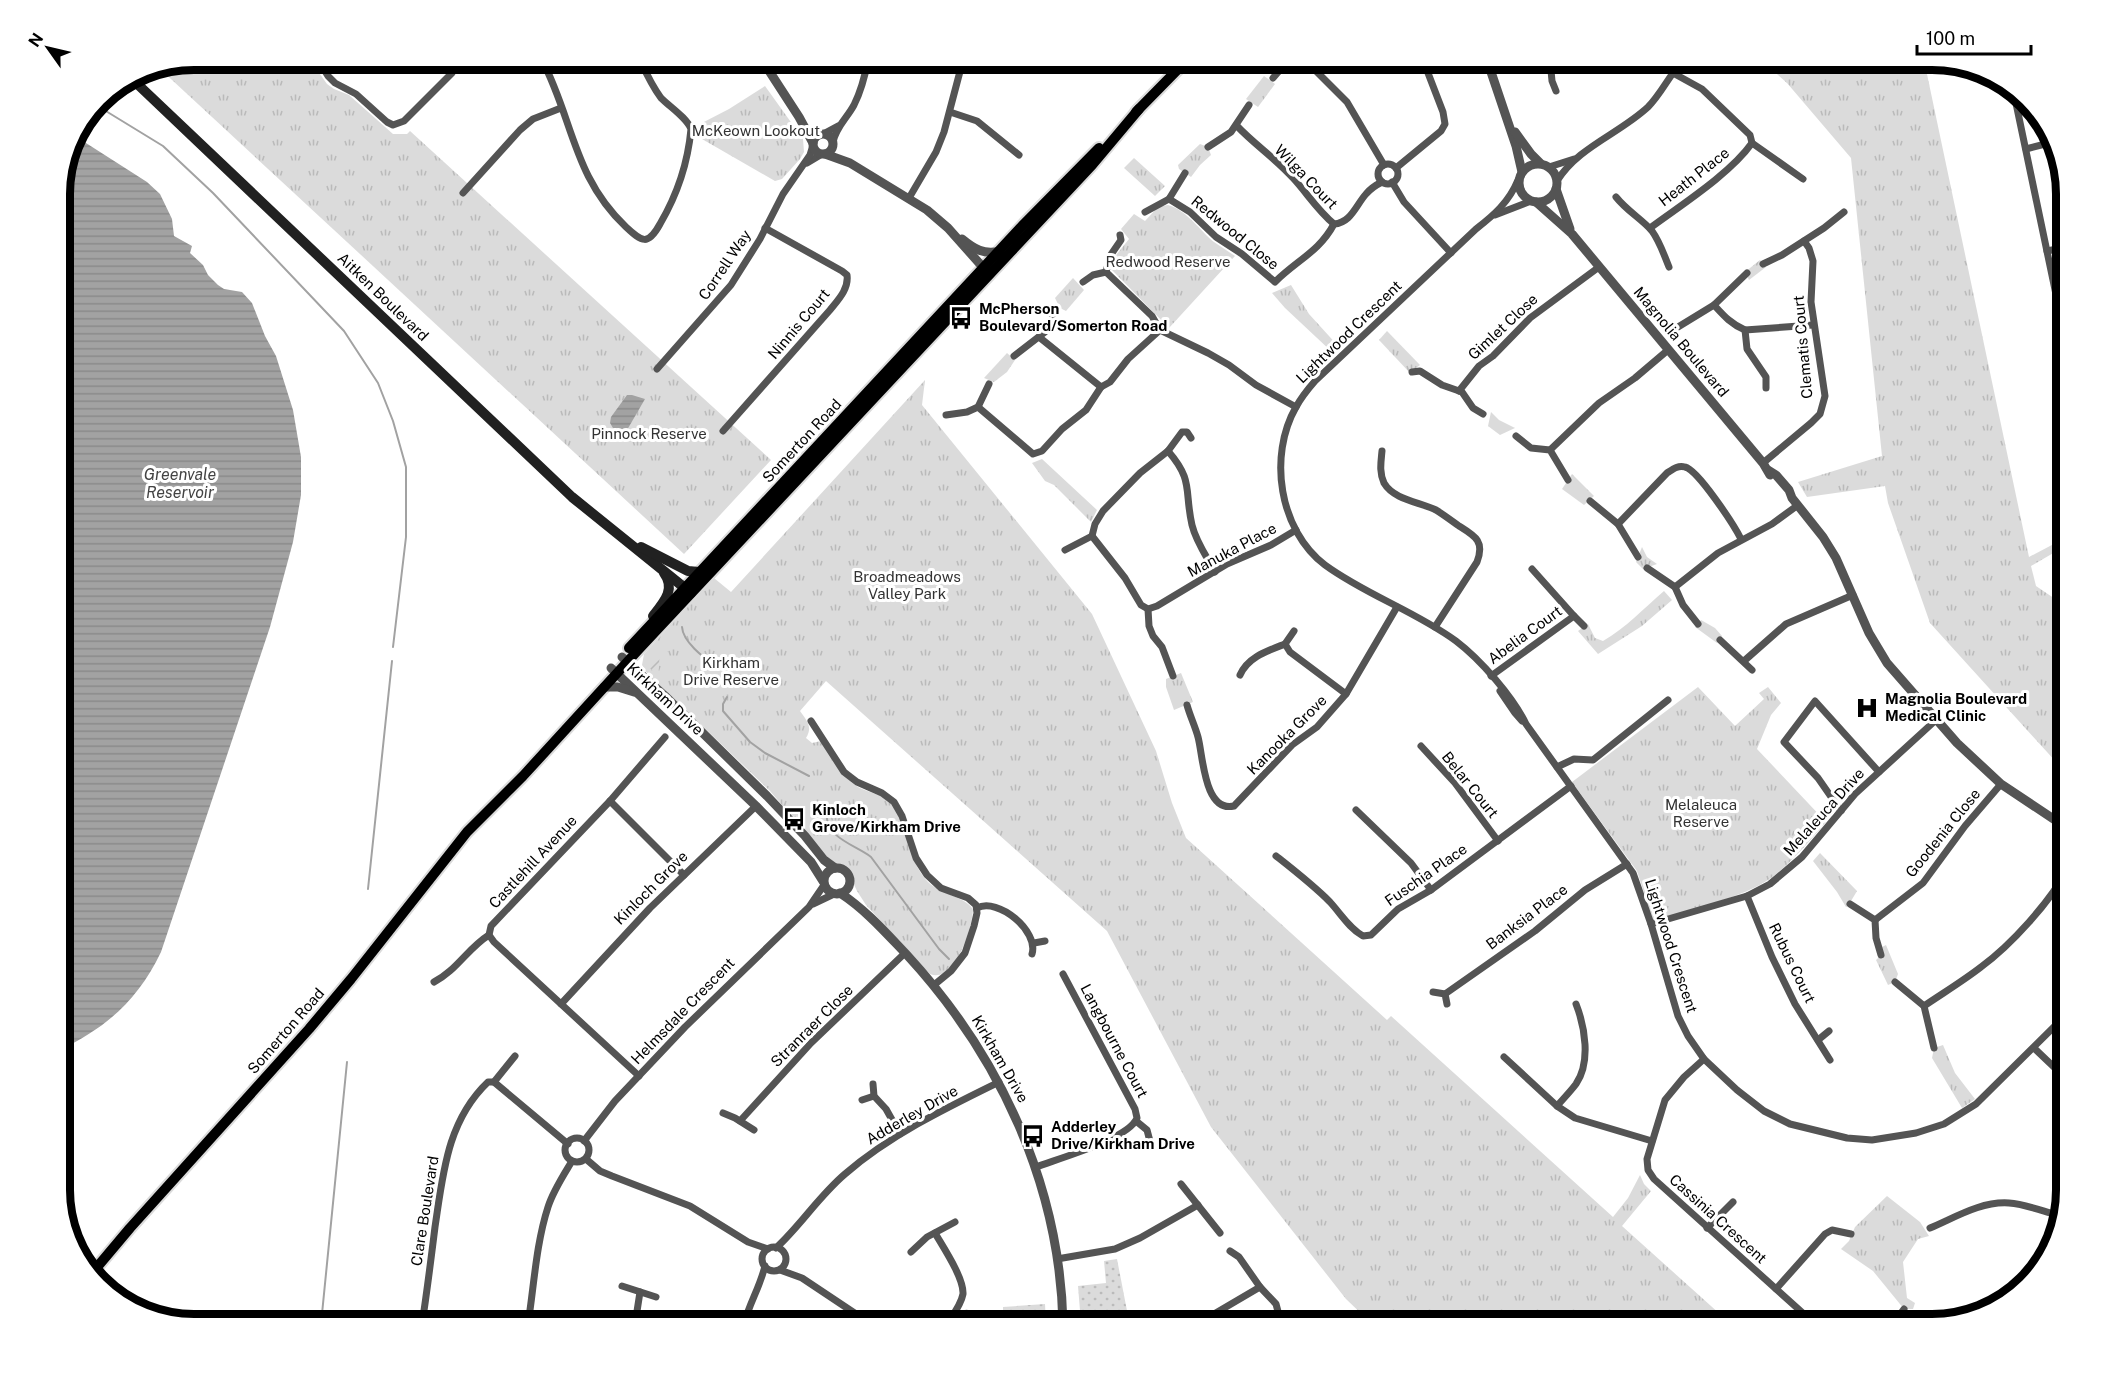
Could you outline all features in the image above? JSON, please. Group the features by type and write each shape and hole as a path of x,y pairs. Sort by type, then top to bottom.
{"main road":[{"name":"Somerton Road","path":"495,802 531,767 604,687 625,656 689,587 769,504 797,480 986,272 1000,250 1177,70"},
{"name":"Aitken Boulevard","path":"138,84 564,489 688,590"},
{"name":"Somerton Road","path":"625,656 681,604 699,572 920,337 1114,142 1139,109"},
{"name":"Aitken Boulevard","path":"617,534 688,571 699,572"},
{"path":"625,656 668,595 669,581 660,568"},
{"name":"Somerton Road","path":"98,1267 316,1021 449,854 614,671"}],"street":[{"path":"1273,78 1280,70"},
{"path":"1315,70 1347,102 1384,165"},
{"path":"1396,168 1441,131 1445,124 1443,112 1427,70"},
{"path":"1490,70 1520,160 1521,193 1533,202 1548,199 1576,158 1647,108 1673,73"},
{"path":"1551,70 1556,91"},
{"path":"1670,70 1702,89 1750,135 1752,143 1803,178"},
{"path":"325,71 335,83 356,94 393,125 404,121 453,71"},
{"path":"547,71 582,166 603,202 637,237 644,240 650,239 666,213 685,163 691,129 686,120 660,96 645,71"},
{"path":"769,71 799,117 816,151 850,163 909,198 976,250 992,253 1000,250"},
{"path":"823,154 830,151 835,133 853,107 861,90 866,71"},
{"path":"909,198 936,152 950,112 960,71"},
{"path":"2016,103 2056,294"},
{"path":"1208,147 1237,126 1249,105"},
{"path":"463,193 526,124 540,115 561,108"},
{"path":"950,112 977,121 1019,155"},
{"path":"799,117 808,126 830,136 850,163"},
{"path":"1506,117 1521,141 1556,176 1557,185"},
{"path":"813,144 817,135 842,122"},
{"name":"Wilga Court","path":"1237,126 1293,178 1309,199 1334,224 1342,224 1348,219 1364,195 1382,182"},
{"name":"Heath Place","path":"1650,228 1701,191 1745,153 1752,143"},
{"name":"Correll Way","path":"657,369 731,285 783,194 810,155 813,144"},
{"path":"2026,149 2045,144"},
{"name":"Correll Way","path":"802,166 823,154"},
{"path":"1520,176 1530,165 1545,165 1576,158"},
{"path":"1390,164 1396,168 1397,174 1392,182 1382,182 1378,173 1384,165 1390,164"},
{"name":"Redwood Close","path":"1145,212 1169,199 1185,173"},
{"name":"Lightwood Crescent","path":"1520,176 1509,197 1493,216 1476,229 1315,381 1296,407 1285,433 1280,471 1282,492 1296,530 1324,564 1435,627 1457,642 1493,678 1505,700 1526,724 1633,873 1651,924 1678,1016 1688,1036 1704,1059 1751,1102 1790,1124 1846,1138 1872,1140 1916,1133 1944,1124 1984,1097 2056,1025"},
{"path":"1392,182 1404,202 1451,253"},
{"name":"Magnolia Boulevard","path":"1557,185 1572,234"},
{"path":"1616,197 1626,210 1650,228 1669,267"},
{"name":"Redwood Close","path":"1169,199 1190,212 1216,237 1242,254 1275,282 1297,262 1318,248 1334,224"},
{"name":"Lightwood Crescent","path":"1493,216 1533,202"},
{"name":"Magnolia Boulevard","path":"1533,202 1572,234 1765,466 1782,490 1795,501 1832,550 1869,633 1882,656 1957,743 2001,784 2056,821"},
{"path":"1762,264 1782,255 1844,212"},
{"name":"Ninnis Court","path":"723,431 830,310 846,289 848,282 847,275 842,271 765,228"},
{"path":"948,228 986,272"},
{"path":"1106,272 1110,256 1121,240 1120,235"},
{"name":"Clematis Court","path":"1765,466 1820,414 1825,396 1813,324 1811,274 1813,261 1804,241"},
{"path":"2047,250 2056,249"},
{"path":"920,337 972,273 974,263 971,256"},
{"name":"Gimlet Close","path":"1458,391 1479,366 1493,356 1530,318 1599,267"},
{"path":"1083,282 1094,275 1106,272"},
{"path":"1106,272 1152,316 1160,330 1208,353 1256,385 1296,407"},
{"path":"1678,327 1714,305 1747,273"},
{"path":"1714,305 1726,319 1745,330 1813,324"},
{"path":"1014,356 1045,332 1056,310"},
{"path":"978,407 1033,454 1042,451 1062,429 1086,410 1101,387 1110,382 1128,359 1160,330"},
{"path":"1745,330 1747,349 1766,377 1766,388"},
{"path":"1039,337 1101,387"},
{"path":"1516,436 1531,448 1550,450 1599,403 1635,378 1668,350"},
{"path":"1412,372 1420,371 1442,385 1462,392 1473,408 1484,414"},
{"path":"945,415 967,412 978,407 989,384"},
{"path":"1065,550 1092,536 1095,524 1103,511 1156,458 1168,451 1182,432 1187,432 1191,438"},
{"path":"1550,450 1568,480"},
{"path":"1168,451 1180,466 1186,479 1192,526 1215,572"},
{"path":"1382,451 1380,471 1384,484 1394,494 1436,510 1479,541 1481,552 1477,562 1435,627"},
{"path":"1618,524 1667,473 1677,467 1686,467 1694,472 1742,539"},
{"path":"1590,501 1618,524 1638,556"},
{"path":"1675,587 1718,553 1772,524 1795,501"},
{"name":"Manuka Place","path":"1148,609 1157,606 1227,564 1271,545 1296,530"},
{"path":"1092,536 1125,578 1141,605 1148,609 1149,626 1153,636 1162,647 1173,676"},
{"path":"1647,568 1675,587 1683,605 1698,624"},
{"name":"Abelia Court","path":"1532,569 1584,626"},
{"path":"1744,661 1786,624 1853,595"},
{"name":"Somerton Road","path":"638,672 636,662 639,654 681,604"},
{"name":"Kanooka Grove","path":"1186,705 1198,736 1206,782 1221,805 1229,807 1236,805 1292,745 1317,727 1346,694 1397,607"},
{"name":"Abelia Court","path":"1493,678 1575,616"},
{"path":"1240,675 1245,664 1285,644 1294,632"},
{"path":"1720,640 1752,670"},
{"path":"1285,644 1290,652 1346,694"},
{"name":"Kirkham Drive","path":"625,656 638,672 767,796 824,860 835,867"},
{"name":"Kirkham Drive","path":"614,671 756,806 811,862 824,883"},
{"path":"604,687 620,687 639,694"},
{"path":"1557,767 1574,759 1593,760 1668,700"},
{"path":"1841,811 1818,778 1784,742 1815,701 1879,772"},
{"name":"Melaleuca Drive","path":"1651,924 1747,896 1770,884 1790,869 1879,772 1937,719"},
{"path":"811,721 844,772 857,782 882,793 894,802 902,816 916,858 927,876 941,888 972,900 977,908 972,934 965,953 951,971 934,985"},
{"name":"Castlehill Avenue","path":"434,982 443,977 478,942 489,935 491,926 610,801 664,737"},
{"name":"Belar Court","path":"1421,746 1455,783 1498,841"},
{"name":"Goodenia Close","path":"1875,920 1923,883 1965,826 2001,784"},
{"name":"Fuschia Place","path":"1276,856 1305,878 1333,905 1354,931 1363,936 1371,934 1398,909 1431,890 1571,786"},
{"name":"Kinloch Grove","path":"561,1004 650,908 767,796"},
{"path":"610,801 684,875"},
{"path":"1356,810 1411,863 1431,890"},
{"name":"Banksia Place","path":"1445,994 1535,931 1585,890 1627,864"},
{"path":"835,867 846,872 849,883 846,890 837,893 828,891 824,883 826,873 835,867"},
{"name":"Helmsdale Crescent","path":"584,1141 615,1101 720,991 808,907 824,883"},
{"name":"Kirkham Drive","path":"849,883 865,910 934,985 974,1039 1015,1114 1036,1167 1046,1204 1058,1259 1062,1314"},
{"path":"1924,1006 1983,966 2004,948 2056,885"},
{"name":"Kirkham Drive","path":"837,893 865,910"},
{"name":"Helmsdale Crescent","path":"808,907 837,893"},
{"name":"Rubus Court","path":"1747,896 1795,1004 1830,1060"},
{"path":"1850,904 1875,920 1876,938 1881,955"},
{"path":"977,908 986,905 996,906 1027,930 1034,943 1032,954"},
{"path":"489,935 639,1076"},
{"path":"1034,943 1045,941"},
{"name":"Stranraer Close","path":"741,1121 818,1037 905,953"},
{"name":"Langbourne Court","path":"1036,1167 1093,1147 1131,1127 1137,1116 1063,974"},
{"path":"1895,982 1924,1006 1934,1048"},
{"path":"1434,992 1445,994 1448,1004"},
{"path":"1557,1106 1576,1083 1584,1062 1581,1017 1576,1004"},
{"path":"1818,1040 1829,1031"},
{"path":"2034,1048 2056,1069"},
{"name":"Clare Boulevard","path":"423,1314 445,1161 464,1111 479,1090 488,1082 494,1082 515,1056"},
{"path":"1504,1057 1557,1106 1575,1118 1652,1141"},
{"name":"Cassinia Crescent","path":"1704,1059 1684,1077 1665,1100 1647,1159 1648,1170 1654,1179 1707,1228 1804,1314"},
{"path":"494,1082 568,1144"},
{"name":"Adderley Drive","path":"763,1258 794,1230 837,1181 867,1156 900,1134 999,1082"},
{"path":"873,1084 874,1096 886,1109 900,1134"},
{"path":"862,1100 874,1096"},
{"path":"723,1113 754,1130"},
{"name":"Langbourne Court","path":"1136,1121 1147,1130 1151,1145"},
{"path":"574,1139 584,1141 589,1151 586,1159 581,1162 572,1161 565,1151 568,1144 574,1139"},
{"path":"586,1159 600,1171 690,1206 748,1242 763,1258 765,1266 759,1288 747,1314"},
{"path":"530,1314 543,1228 549,1206 556,1187 572,1161"},
{"path":"1181,1184 1220,1233"},
{"path":"1707,1228 1733,1202"},
{"path":"1930,1228 1985,1205 1997,1203 2011,1203 2054,1214"},
{"path":"1058,1259 1115,1249 1140,1238 1198,1205"},
{"path":"911,1252 935,1233 955,1222"},
{"name":"Adderley Drive","path":"777,1270 785,1257 794,1230"},
{"path":"1776,1289 1825,1234 1832,1230 1851,1234"},
{"path":"935,1233 961,1282 963,1291 961,1300 953,1314"},
{"path":"748,1242 772,1248 785,1257 802,1278"},
{"path":"1230,1251 1239,1257 1260,1287 1276,1304 1279,1314"},
{"path":"765,1266 802,1278 856,1314"},
{"path":"759,1288 777,1270"},
{"path":"622,1286 656,1297"},
{"path":"1214,1314 1260,1287"},
{"path":"637,1314 640,1292"},
{"path":"1901,1314 1904,1310"}],"green space":[{"path":"1772,70 1926,70 2029,557 2056,543 2056,551 2031,566 2036,586 2056,600 2056,762 1930,623 1888,503 1885,486 1807,497 1798,482 1882,456 1851,158 1787,83"},
{"name":"Pinnock Reserve","path":"187,71 318,71 327,84 349,95 393,134 407,134 410,131 771,460 684,554 166,74"},
{"path":"1264,76 1275,84 1258,107 1246,99"},
{"name":"McKeown Lookout","path":"765,86 803,139 804,152 800,159 782,179 775,181 702,139 700,124"},
{"path":"1200,144 1208,147 1211,155 1191,177 1179,169 1178,165"},
{"path":"1134,158 1165,186 1155,196 1124,168"},
{"name":"Redwood Reserve","path":"1168,205 1182,212 1214,242 1235,256 1169,328 1111,269 1113,259 1129,239 1121,229 1134,214 1145,221 1158,207"},
{"path":"1760,260 1766,267 1749,280 1745,272"},
{"path":"1073,278 1084,290 1066,311 1060,308 1055,298"},
{"path":"1291,285 1309,314 1339,347 1332,352 1272,293"},
{"path":"1387,331 1420,365 1410,373 1379,340"},
{"path":"1007,353 1015,360 1007,372 994,382 984,378"},
{"name":"Broadmeadows Valley Park","path":"925,380 922,405 1092,614 1156,751 1172,803 1186,838 1387,1020 1391,1016 1613,1217 1628,1198 1640,1175 1644,1184 1651,1191 1622,1226 1720,1314 1362,1314 1346,1299 1211,1127 1107,931 826,681 800,711 809,727 806,738 812,743 821,741 837,766 852,783 891,803 897,811 915,863 921,873 933,886 966,902 973,910 966,941 954,963 947,971 939,975 930,974 866,905 847,870 832,863 770,791 645,671 642,665 644,654 714,578 731,592"},
{"path":"1491,412 1499,420 1515,428 1500,435 1488,426"},
{"path":"1042,459 1097,510 1091,522 1054,485 1045,481 1032,463"},
{"path":"1572,474 1594,496 1584,505 1562,489"},
{"path":"1642,547 1647,557 1657,564 1643,569 1636,562"},
{"path":"1664,591 1672,600 1642,626 1598,654 1578,631 1588,624 1595,638 1603,641 1627,624"},
{"path":"1701,620 1715,628 1722,636 1717,643 1695,627"},
{"path":"665,643 670,647 667,652 662,651 657,676 649,667 654,653"},
{"path":"1181,673 1193,702 1174,710 1166,687 1166,679"},
{"name":"Melaleuca Reserve","path":"1698,687 1735,726 1764,699 1759,693 1768,687 1781,703 1771,715 1757,749 1826,822 1786,865 1759,885 1730,898 1653,921 1637,871 1572,782"},
{"path":"1820,853 1857,891 1848,906 1846,907 1813,861"},
{"path":"1886,945 1898,974 1895,982 1888,985 1876,960 1881,955 1882,947"},
{"path":"1943,1045 1955,1073 1975,1099 1962,1108 1932,1058 1934,1048"},
{"path":"1887,1196 1920,1222 1929,1236 1918,1239 1903,1262 1907,1298 1915,1303 1913,1309 1904,1309 1873,1271 1841,1249 1849,1241 1855,1227"},
{"path":"1117,1259 1128,1314 1080,1314 1078,1286 1106,1283 1104,1261"},
{"path":"1045,1304 1046,1314 1003,1314 1003,1307"},
{"path":"966,1309 978,1314 963,1314"}],"water":[{"name":"Greenvale Reservoir","path":"83,141 147,182 160,194 172,219 174,236 192,246 190,253 203,265 208,275 218,285 224,289 242,292 252,303 276,356 293,410 301,457 301,495 293,542 270,627 161,952 131,998 107,1022 71,1044 71,187 75,163"},
{"path":"627,395 645,399 623,437 616,433 610,423 611,417"}],"waterway":[{"path":"104,110 163,146 213,193 344,331 378,383 393,421 406,467 406,537 393,647"},
{"path":"682,627 691,645 718,668"},
{"path":"368,889 392,661"},
{"path":"733,670 736,661"},
{"path":"727,697 723,704 723,711 750,742 765,753 809,776"},
{"path":"827,814 827,822 836,835 871,857 939,949 949,959"},
{"path":"322,1314 347,1062"}],"place":[{"name":"McPherson Boulevard/Somerton Road","path":"961,318"},
{"name":"Magnolia Boulevard Medical Clinic","path":"1867,708"},
{"name":"Kinloch Grove/Kirkham Drive","path":"794,819"},
{"name":"Adderley Drive/Kirkham Drive","path":"1033,1136"}],"park label":[{"name":"Kirkham Drive Reserve","path":"731,672"}]}
